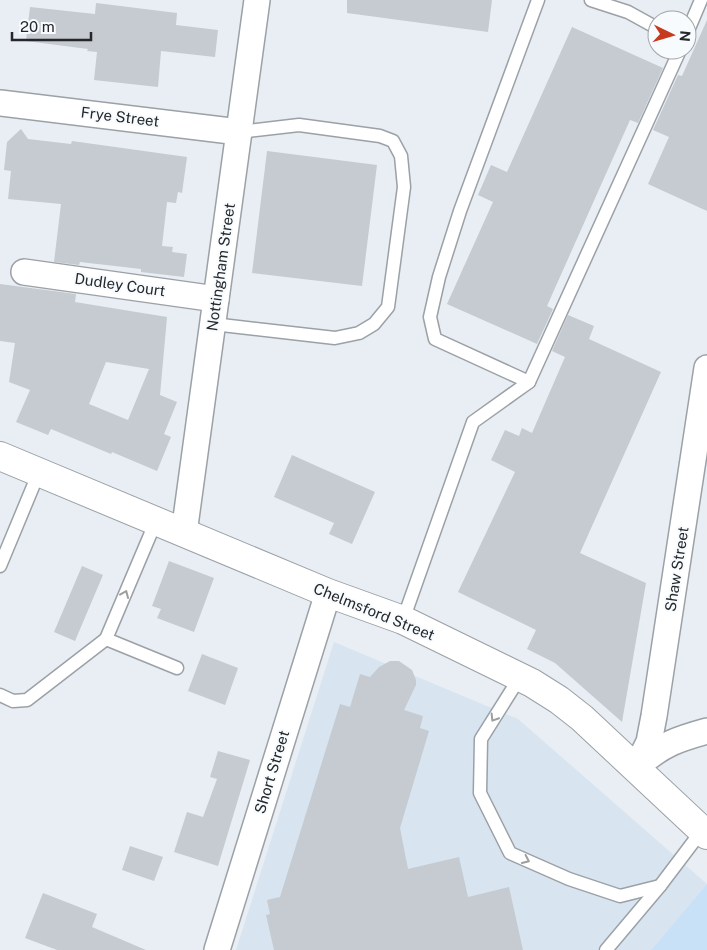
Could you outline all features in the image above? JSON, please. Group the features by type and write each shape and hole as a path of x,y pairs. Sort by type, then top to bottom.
{"main road":[{"name":"Chelmsford Street","path":"0,456 328,593 403,620 520,677 559,700 705,830"}],"street":[{"name":"Nottingham Street","path":"184,533 257,0"},
{"name":"Frye Street","path":"0,102 239,132"},
{"name":"Dudley Court","path":"24,272 216,299"},
{"name":"Shaw Street","path":"636,768 649,742 654,716 707,368"},
{"name":"Short Street","path":"217,950 328,593"},
{"path":"636,768 656,750 675,740 707,731"}],"lane":[{"path":"530,382 435,339 430,317 460,211 538,0"},
{"path":"590,0 630,6 647,20"},
{"path":"403,620 473,422 530,382 675,60"},
{"path":"213,324 335,338 358,334 374,324 388,308 404,187 401,156 393,141 380,136 299,125 239,132"},
{"path":"0,566 39,472"},
{"path":"0,695 13,701 28,700 106,638 156,521"},
{"path":"106,638 177,668"},
{"path":"520,677 481,739 480,793 510,853 569,879 620,896 660,886"},
{"path":"606,950 705,830"}],"shaded area":[{"path":"334,642 518,719 707,884 651,950 236,950"},
{"path":"707,884 707,950 651,950"}],"building":[{"path":"347,0 492,0 488,32 347,13"},
{"path":"96,3 177,13 176,25 218,30 215,57 161,51 158,87 94,80 97,52 87,51 88,49 26,41 30,7 95,14"},
{"path":"707,20 707,211 648,184 669,137 653,130 678,75 682,76 689,60 697,60 697,42"},
{"path":"572,27 663,68 638,123 630,120 547,306 553,309 537,344 447,304 493,202 478,195 491,165 507,172"},
{"path":"21,129 28,139 71,144 72,141 187,157 182,193 178,192 176,203 167,202 162,246 173,247 172,252 187,254 184,277 141,272 141,269 80,262 79,265 54,262 61,204 8,199 11,171 4,170 7,142"},
{"path":"267,151 377,165 362,286 252,273"},
{"path":"0,284 76,294 75,302 167,317 160,395 177,402 164,434 171,437 157,471 51,429 48,435 16,422 30,390 9,382 15,343 0,341","holes":["106,362 149,369 128,420 89,404"]},
{"path":"568,315 594,326 589,339 661,372 580,553 646,583 622,722 555,663 527,649 536,630 458,592 515,472 491,460 505,430 519,436 522,428 532,433 565,357 552,351"},
{"path":"292,455 375,492 352,544 329,534 334,523 274,497"},
{"path":"169,561 214,578 194,632 157,618 161,609 152,606"},
{"path":"82,566 103,575 75,641 54,632"},
{"path":"202,654 238,668 225,705 188,691"},
{"path":"390,661 399,661 412,670 416,685 404,710 423,716 420,728 429,731 400,828 408,869 459,857 468,897 509,887 523,950 274,950 266,915 270,914 267,900 280,897 340,704 350,707 360,674 370,677 379,667"},
{"path":"218,751 250,760 218,866 174,852 187,812 203,817 217,779 210,777"},
{"path":"130,846 163,857 154,881 122,870"},
{"path":"43,893 97,914 92,927 146,950 57,950 25,938"}]}
